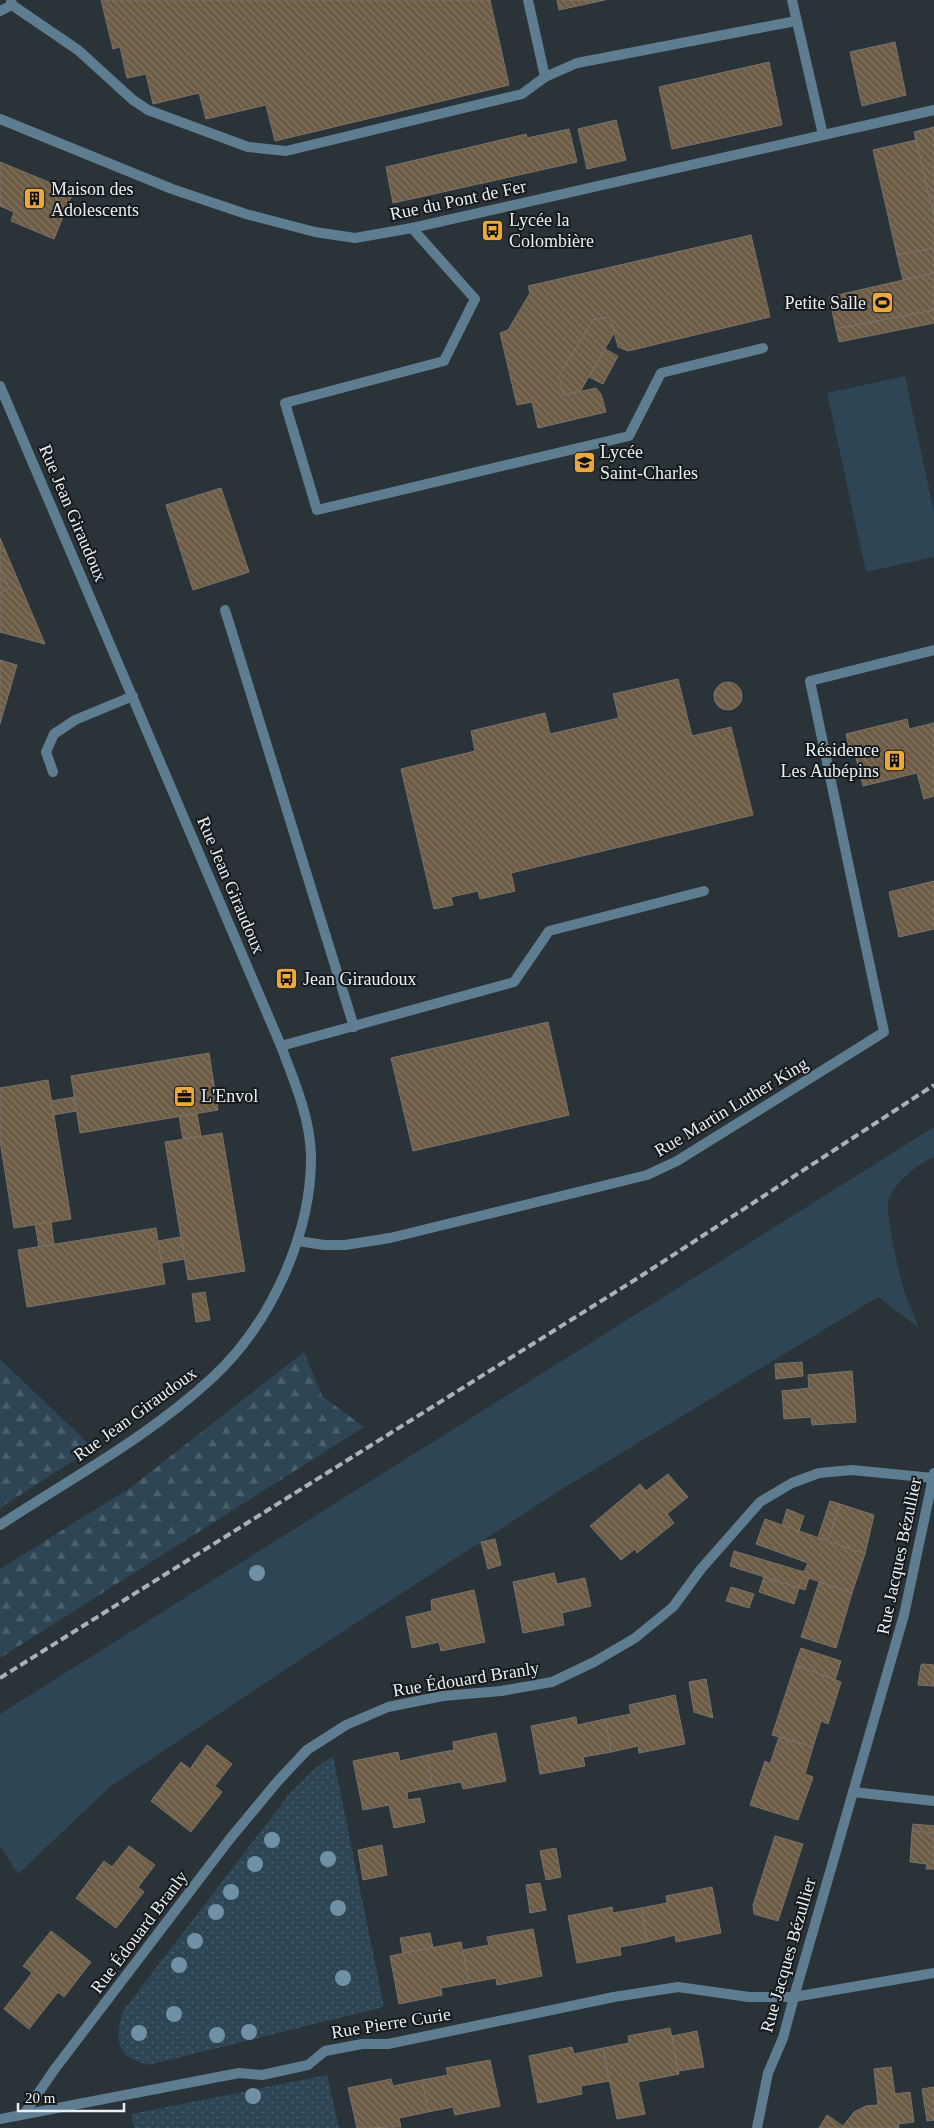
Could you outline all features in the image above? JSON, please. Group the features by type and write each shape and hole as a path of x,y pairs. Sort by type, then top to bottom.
{"street":[{"path":"528,0 545,78"},
{"path":"792,0 823,135"},
{"path":"0,11 12,3 78,50 133,100 148,110 248,147 286,151 522,94 545,78 577,63 796,21"},
{"name":"Rue du Pont de Fer","path":"0,119 172,189 262,218 315,232 355,238 412,228 934,110"},
{"path":"412,228 476,299 444,361 285,403 317,510 629,436 661,373 763,348"},
{"name":"Rue Jean Giraudoux","path":"0,386 282,1046 305,1112 311,1155 308,1198 298,1241 283,1278 243,1344 214,1377 172,1412 0,1525"},
{"path":"225,610 354,1027"},
{"name":"Rue Martin Luther King","path":"298,1241 324,1245 345,1245 390,1238 647,1175 677,1161 884,1032 810,681 934,650"},
{"path":"53,772 46,752 54,734 75,720 133,696"},
{"path":"282,1046 514,982 549,931 704,891"},
{"name":"Rue Édouard Branly","path":"24,2114 54,2070 229,1840 276,1782 307,1750 346,1725 388,1708 443,1696 501,1691 552,1682 594,1662 635,1638 673,1606 701,1569 760,1502 792,1483 819,1473 852,1470 933,1475"},
{"name":"Rue Jacques Bézullier","path":"757,2128 768,2074 782,2038 904,1615 933,1475"},
{"path":"854,1792 934,1801"},
{"name":"Rue Pierre Curie","path":"0,2119 238,2073 262,2075 308,2065 325,2051 362,2044 388,2044 632,1994 678,1987 748,1997 794,1997 934,1973"}],"green space":[{"path":"905,376 934,513 934,557 866,572 827,393"},
{"path":"934,1127 934,1157 902,1179 889,1198 888,1205 893,1244 900,1273 919,1328 878,1297 559,1491 310,1653 111,1786 18,1874 0,1846 0,1714"},
{"path":"304,1352 322,1396 364,1427 0,1658 0,1569 130,1488"},
{"path":"0,1359 93,1448 0,1508"},
{"path":"333,1756 384,2007 148,2065 129,2057 120,2046 119,2039 123,2011 290,1793 314,1769"},
{"path":"327,2075 339,2128 134,2128 131,2114"}],"building":[{"path":"101,0 490,0 509,85 275,141 266,105 206,119 199,93 153,104 146,74 127,78 120,47 113,49"},
{"path":"557,0 605,0 559,10"},
{"path":"895,42 906,95 862,106 850,52"},
{"path":"769,62 782,125 672,149 659,87"},
{"path":"616,120 626,160 587,169 578,129"},
{"path":"934,127 934,217 914,132"},
{"path":"569,129 577,162 393,203 386,167 526,134 527,138"},
{"path":"916,140 934,217 934,248 897,255 873,150"},
{"name":"Maison des Adolescents","path":"0,162 73,192 54,239 11,221 14,212 0,206"},
{"path":"751,235 770,317 628,351 618,347 610,317 593,320 559,376 564,395 596,388 601,394 606,412 538,428 532,402 517,405 500,333 508,330 530,293 528,286"},
{"path":"934,248 934,273 903,280 897,255"},
{"name":"Petite Salle","path":"934,273 934,310 836,329 829,297"},
{"path":"934,310 934,323 839,342 836,329"},
{"path":"610,317 614,333 581,390 564,395 559,376 593,320"},
{"path":"605,349 618,356 603,384 589,377"},
{"path":"221,488 249,572 193,590 166,505"},
{"path":"0,538 45,644 0,632 0,593 9,589 0,567"},
{"path":"0,567 9,589 0,593"},
{"path":"0,660 17,665 0,724"},
{"path":"678,679 692,736 731,727 753,815 511,873 515,891 480,899 478,891 451,897 453,905 434,909 401,769 475,751 471,731 545,713 550,734 619,718 613,694"},
{"path":"728,682 738,686 742,696 738,706 728,710 718,706 714,696 718,686"},
{"name":"Résidence Les Aubépins","path":"907,719 909,729 934,723 934,796 924,799 917,773 863,786 853,746 849,747 846,734"},
{"path":"934,881 934,929 899,937 889,892"},
{"path":"548,1022 569,1115 413,1151 391,1058"},
{"path":"209,1053 218,1110 80,1133 71,1076"},
{"path":"48,1080 71,1219 14,1228 0,1141 0,1088"},
{"path":"74,1097 76,1111 53,1115 51,1101"},
{"path":"197,1114 201,1136 183,1139 179,1116"},
{"path":"222,1133 245,1271 188,1280 165,1142"},
{"path":"51,1222 54,1245 39,1247 35,1224"},
{"path":"156,1228 165,1284 27,1307 18,1250"},
{"path":"181,1237 185,1259 162,1263 158,1241"},
{"path":"205,1292 210,1320 196,1322 192,1294"},
{"path":"802,1362 803,1376 776,1379 775,1364"},
{"path":"852,1371 856,1422 812,1425 811,1417 784,1419 782,1391 809,1388 808,1375"},
{"path":"668,1474 688,1497 667,1514 674,1523 637,1553 635,1549 621,1560 590,1526 640,1484 646,1491"},
{"path":"830,1501 840,1504 828,1541 818,1537"},
{"path":"840,1504 874,1515 865,1554 828,1541"},
{"path":"787,1509 804,1516 799,1531 782,1525"},
{"path":"765,1519 865,1554 852,1593 803,1576 799,1588 730,1566 734,1551 804,1572 808,1563 756,1544"},
{"path":"495,1539 501,1565 488,1569 481,1542"},
{"path":"554,1573 557,1584 585,1578 591,1606 562,1613 564,1625 523,1633 513,1582"},
{"path":"803,1576 809,1578 805,1590 799,1588"},
{"path":"764,1577 799,1588 794,1604 759,1592"},
{"path":"819,1582 852,1593 836,1648 801,1637"},
{"path":"731,1587 754,1594 749,1608 726,1601"},
{"path":"474,1590 485,1642 441,1651 439,1642 412,1648 406,1617 432,1611 431,1600"},
{"path":"801,1648 841,1661 835,1680 795,1665"},
{"path":"795,1665 841,1682 828,1724 821,1721 813,1747 772,1735"},
{"path":"921,1665 934,1665 934,1686 918,1685"},
{"path":"706,1679 713,1718 694,1712 689,1682"},
{"path":"675,1695 685,1744 639,1753 638,1746 611,1752 605,1719 631,1714 629,1705"},
{"path":"576,1717 577,1725 605,1719 611,1752 583,1757 585,1766 540,1774 531,1726"},
{"path":"496,1733 506,1781 463,1789 461,1782 433,1787 427,1755 454,1750 453,1742"},
{"path":"779,1737 813,1747 805,1774 813,1777 798,1820 750,1805 765,1761 770,1764"},
{"path":"207,1745 232,1764 215,1786 222,1792 191,1832 151,1801 181,1762 190,1769"},
{"path":"398,1752 400,1761 427,1755 433,1787 407,1792 408,1800 420,1798 425,1822 394,1828 389,1805 363,1810 353,1761"},
{"path":"913,1824 934,1826 934,1833 912,1831"},
{"path":"912,1831 934,1833 934,1869 926,1869 927,1864 910,1862"},
{"path":"775,1836 803,1844 778,1921 754,1914 753,1905"},
{"path":"382,1845 387,1875 363,1880 358,1850"},
{"path":"129,1846 155,1865 138,1887 144,1892 116,1928 76,1898 104,1861 112,1867"},
{"path":"556,1848 561,1877 546,1880 540,1851"},
{"path":"540,1883 546,1910 530,1913 526,1885"},
{"path":"712,1887 721,1933 676,1942 675,1935 647,1942 641,1908 667,1903 666,1896"},
{"path":"612,1907 613,1913 641,1908 647,1942 620,1947 621,1955 577,1963 568,1916"},
{"path":"533,1929 542,1976 497,1985 496,1978 469,1983 463,1950 489,1945 487,1937"},
{"path":"51,1931 91,1962 64,1997 58,1992 29,2029 4,2009 32,1973 23,1966"},
{"path":"430,1933 433,1948 403,1953 400,1938"},
{"path":"461,1942 469,1983 441,1988 442,1995 399,2004 390,1956"},
{"path":"670,2028 679,2074 638,2082 645,2114 617,2119 603,2048 629,2043 628,2036"},
{"path":"697,2031 704,2067 678,2071 672,2036"},
{"path":"572,2047 574,2054 603,2048 609,2081 581,2086 582,2094 538,2103 529,2056"},
{"path":"490,2060 500,2106 455,2115 453,2107 428,2112 422,2080 448,2075 446,2068"},
{"path":"891,2067 895,2094 910,2092 914,2122 898,2124 899,2128 819,2128 827,2115 843,2126 854,2112 866,2106 878,2105 874,2069"},
{"path":"391,2079 393,2086 422,2080 428,2112 399,2118 401,2127 357,2128 348,2088"},
{"path":"934,2087 934,2120 927,2121 922,2089"}],"railway":[{"path":"0,1678 641,1276 934,1085"}],"place":[{"name":"Maison des Adolescents","path":"35,199"},
{"name":"Lycée la Colombière","path":"493,230"},
{"name":"Petite Salle","path":"882,303"},
{"name":"Lycée Saint-Charles","path":"584,462"},
{"name":"Résidence Les Aubépins","path":"895,760"},
{"name":"Jean Giraudoux","path":"287,979"},
{"name":"L'Envol","path":"185,1096"}]}
